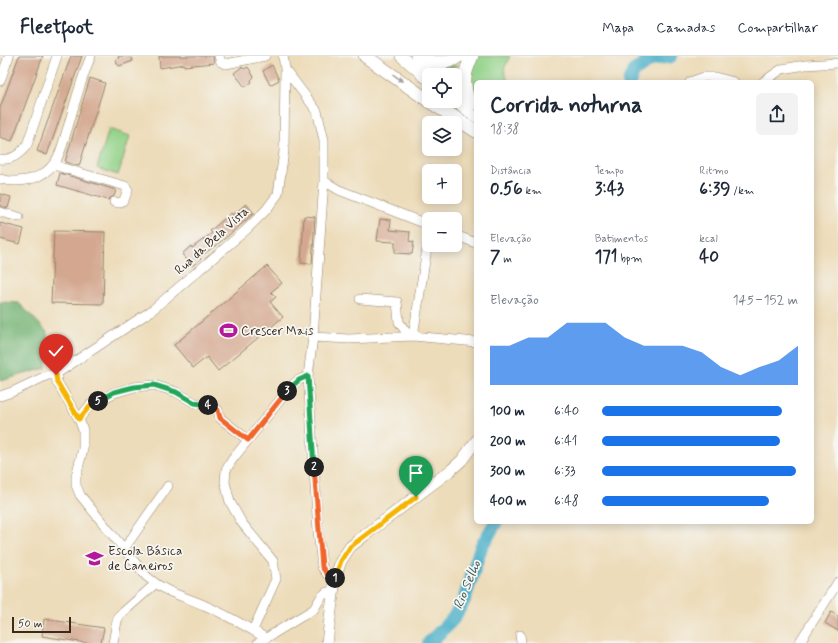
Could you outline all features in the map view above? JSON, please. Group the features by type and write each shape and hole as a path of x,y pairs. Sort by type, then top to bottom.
{"highway":[{"path":"365,56 422,96"},
{"path":"416,56 426,61 444,63 459,56"},
{"path":"462,68 472,56"},
{"path":"472,56 464,75 464,83 472,102"},
{"path":"439,108 474,130"}],"main road":[{"path":"401,56 422,73"},
{"path":"416,56 431,68"},
{"path":"462,94 472,102"},
{"path":"462,106 474,115"},
{"path":"327,643 335,578 341,561 350,547 451,470 462,460 474,444"}],"street":[{"path":"0,81 9,56"},
{"path":"0,159 14,157 27,145 57,56"},
{"path":"0,179 11,182 23,182 42,174 53,165 61,149 81,83 91,56"},
{"path":"220,56 220,62 226,64 265,56"},
{"name":"Rua da Bela Vista","path":"0,396 48,376 56,375 58,372 151,312 246,230 270,204 278,194 284,151 285,69 283,56"},
{"path":"766,80 782,69 805,65 838,63"},
{"path":"285,69 317,111 324,140 324,181 313,337 308,376 317,523 322,567 327,574 335,578"},
{"path":"695,80 704,76 726,80"},
{"path":"53,165 125,186 128,190 124,200 119,203 114,202"},
{"path":"324,181 339,190 422,222"},
{"path":"0,212 19,217"},
{"path":"462,237 474,241"},
{"path":"411,336 426,252"},
{"path":"360,299 397,302 399,322 411,336"},
{"path":"313,337 349,339 411,336 474,342"},
{"path":"56,375 57,382 79,419 83,430 83,449 76,476 76,485 80,495 146,576 155,584 168,592 206,606 253,630 262,641 314,610 321,597 328,592 334,593"},
{"path":"253,630 276,579 273,561 235,512 230,502 225,482 226,470 232,460 292,385 308,376"},
{"path":"79,419 90,406 114,392 134,387 154,385 176,392 195,403 210,405 218,410 220,418 248,440"},
{"path":"124,549 168,486"},
{"path":"799,643 838,582"},
{"path":"113,643 117,621 120,614 155,584"}],"green space":[{"path":"476,56 510,56 504,69 507,80 474,80 474,93 471,81 471,71"},
{"path":"458,65 456,68 437,67"},
{"path":"109,129 130,136 118,175 97,168"},
{"path":"0,302 19,303 47,332 46,368 0,381"}],"building":[{"path":"19,56 43,56 12,141 0,137 0,108"},
{"path":"71,56 82,56 47,155 37,151"},
{"path":"118,56 131,56 133,61 119,66 115,60 119,58"},
{"path":"159,56 213,56 214,63 184,66 184,64 160,68"},
{"path":"272,65 279,80 270,85 263,71"},
{"path":"242,67 244,69 248,67 254,77 251,80 252,82 245,87 234,73"},
{"path":"90,78 105,83 79,166 65,162"},
{"path":"60,173 116,190 114,196 108,200 57,185"},
{"path":"0,194 11,197 8,208 0,206"},
{"path":"246,204 254,213 228,236 200,257 201,259 192,266 182,254 191,246 192,248 212,233 210,231 231,213 233,215"},
{"path":"304,216 315,217 312,264 301,263"},
{"path":"380,219 391,220 390,230 410,232 409,241 414,242 412,254 395,253 395,242 377,241"},
{"path":"0,223 24,229 20,244 0,239"},
{"path":"54,231 105,232 103,304 51,303"},
{"name":"Crescer Mais","path":"267,266 282,283 271,292 276,297 270,302 283,317 218,371 207,357 193,368 174,345"},
{"path":"831,612 838,616 838,631 825,623"},
{"path":"44,619 104,628 101,643 86,643 42,636"}],"waterway":[{"name":"Rio Selho","path":"630,80 634,71 652,59 671,56"},
{"name":"Rio Selho","path":"429,643 453,619 464,600 481,547 495,524"}],"place":[{"name":"Crescer Mais","path":"228,331"},
{"name":"Escola Básica de Caneiros","path":"95,558"}],"route":[{"path":"56,375 57,382 79,419 90,406 114,392 134,387 154,385 176,392 195,403 210,405 218,410 220,418 248,440 292,385 308,376 318,531 322,567 327,574 335,578 341,561 350,547 416,497"}]}
